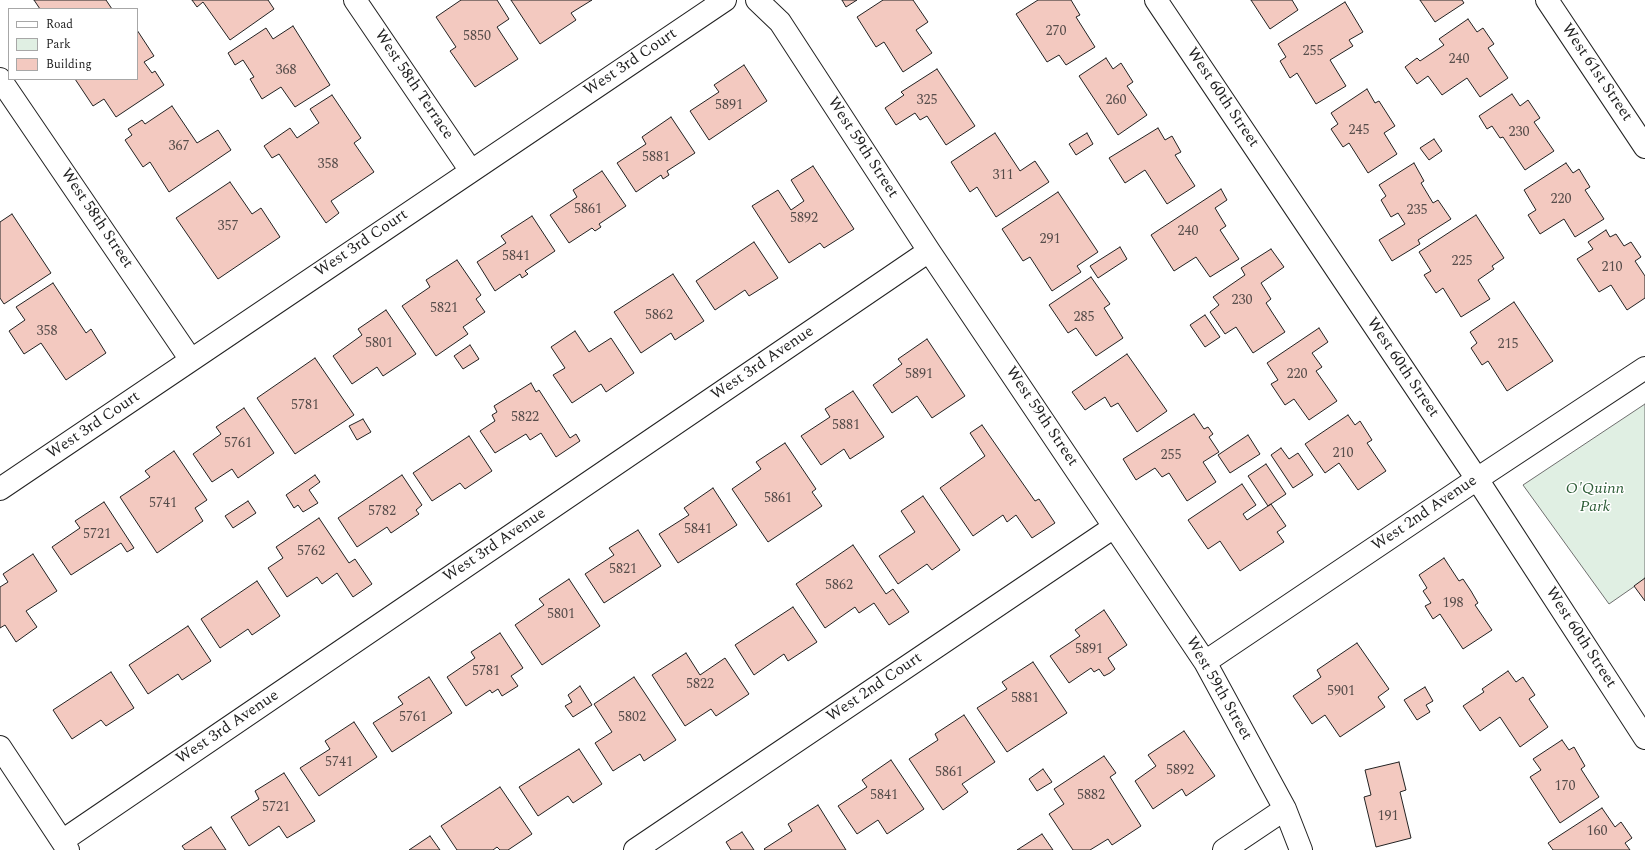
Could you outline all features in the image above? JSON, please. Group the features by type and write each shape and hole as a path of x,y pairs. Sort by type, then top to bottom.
{"street":[{"name":"West 58th Terrace","path":"355,0 471,171"},
{"name":"West 3rd Court","path":"0,489 725,0"},
{"name":"West 59th Street","path":"757,0 780,22 929,251 1205,662 1285,809 1301,850"},
{"name":"West 60th Street","path":"1156,0 1477,479 1645,738"},
{"name":"West 61st Street","path":"1547,0 1645,146"},
{"name":"West 58th Street","path":"0,79 191,360"},
{"name":"West 3rd Avenue","path":"65,846 929,251"},
{"name":"West 2nd Avenue","path":"1205,662 1645,368"},
{"name":"West 2nd Court","path":"635,850 1114,527"},
{"path":"0,747 65,846"},
{"path":"1224,850 1285,809"}],"green space":[{"name":"O'Quinn Park","path":"1645,404 1645,579 1609,604 1523,485"}],"building":[{"path":"34,0 106,0 111,8 39,8"},
{"path":"192,0 268,0 274,9 230,40 203,2 197,7"},
{"path":"461,0 497,0 509,19 497,27 518,59 475,87 450,51 456,47 436,17"},
{"path":"511,0 592,0 571,13 576,20 540,44"},
{"path":"842,0 857,0 846,7"},
{"path":"883,0 913,0 928,22 916,30 932,53 903,72 884,42 876,47 857,17"},
{"path":"1038,0 1071,0 1080,15 1076,17 1095,47 1066,65 1059,55 1047,62 1016,14"},
{"path":"1251,0 1292,0 1298,10 1270,29"},
{"path":"1420,0 1462,0 1464,3 1435,22"},
{"path":"1345,2 1363,32 1349,40 1353,46 1330,60 1346,86 1316,104 1297,73 1290,78 1280,61 1286,57 1278,44"},
{"path":"1468,19 1477,32 1483,28 1494,44 1488,48 1508,78 1480,97 1467,78 1442,95 1428,76 1417,84 1405,67 1417,58 1420,61 1444,45 1439,39"},
{"path":"293,26 330,85 295,107 281,87 262,99 250,79 254,77 243,60 235,65 228,53 266,28 273,39"},
{"path":"138,32 154,56 144,62 152,73 155,71 164,85 116,117 104,99 93,106 76,80 138,80"},
{"path":"1106,58 1113,69 1121,63 1133,82 1127,86 1147,115 1118,135 1079,76"},
{"path":"744,65 767,101 709,140 690,111 719,92 714,85"},
{"path":"937,69 975,126 946,145 927,116 920,120 915,113 896,125 885,108 904,95 901,92"},
{"path":"1367,89 1375,103 1379,101 1395,126 1384,133 1397,154 1368,173 1349,143 1343,147 1331,129 1338,124 1331,113"},
{"path":"1512,94 1520,106 1528,100 1540,118 1534,122 1554,151 1525,170 1503,137 1500,138 1492,126 1487,129 1479,116"},
{"path":"332,95 361,138 354,143 374,172 331,201 339,213 326,223 279,154 272,158 264,146 290,128 297,138 319,123 310,109"},
{"path":"172,106 197,143 218,130 231,150 169,192 150,162 143,167 125,140 132,135 128,129 142,120 145,124"},
{"path":"671,117 695,153 667,171 669,175 663,179 661,175 636,192 617,163 646,144 642,137"},
{"path":"1158,128 1165,140 1172,136 1181,152 1175,155 1195,186 1167,204 1145,170 1125,183 1109,158"},
{"path":"995,133 1020,171 1035,161 1049,182 996,217 977,187 970,192 951,162"},
{"path":"1087,133 1093,144 1076,155 1069,144"},
{"path":"1434,139 1442,151 1429,160 1420,148"},
{"path":"1414,163 1424,181 1421,183 1433,203 1438,200 1451,219 1418,240 1420,244 1392,261 1379,240 1405,224 1398,213 1391,217 1381,200 1386,196 1379,185"},
{"path":"1566,163 1573,173 1579,169 1590,187 1585,190 1604,219 1575,237 1564,219 1540,234 1528,215 1536,210 1524,190"},
{"path":"813,166 854,229 824,248 820,243 789,263 752,206 778,190 791,210 804,201 791,180"},
{"path":"602,171 626,206 599,224 601,227 595,231 592,228 569,243 550,215 577,197 573,190"},
{"path":"230,182 252,214 261,208 280,237 218,279 176,218"},
{"path":"1221,189 1227,200 1215,208 1226,226 1220,230 1239,259 1210,277 1196,257 1174,271 1151,235"},
{"path":"1058,192 1098,252 1077,266 1081,272 1052,291 1030,257 1023,261 1002,229"},
{"path":"12,214 51,273 4,304 0,298 0,222"},
{"path":"1476,215 1504,258 1492,266 1494,269 1478,280 1490,299 1461,317 1443,288 1436,293 1424,275 1431,271 1419,252"},
{"path":"532,216 555,251 525,271 528,274 522,278 520,274 495,291 477,262 506,243 501,236"},
{"path":"1606,230 1610,237 1616,234 1624,246 1631,242 1641,257 1635,261 1645,276 1645,298 1627,310 1611,285 1599,292 1577,259 1593,249 1588,242"},
{"path":"754,242 778,278 749,296 745,290 715,310 696,281"},
{"path":"1120,247 1127,259 1098,278 1090,266"},
{"path":"1271,249 1284,267 1261,283 1271,299 1266,303 1285,332 1253,353 1236,327 1225,334 1210,312 1219,305 1213,297 1245,275 1241,268"},
{"path":"457,260 481,295 476,299 485,312 463,327 468,334 436,356 402,306 430,287 426,280"},
{"path":"673,274 704,321 675,340 671,333 641,353 614,312"},
{"path":"1091,277 1110,304 1104,308 1123,338 1096,356 1076,328 1068,333 1049,305"},
{"path":"53,283 86,333 91,329 106,353 66,380 41,343 24,354 9,331 25,320 16,307"},
{"path":"1514,302 1553,361 1507,391 1488,361 1482,365 1471,348 1477,343 1470,332"},
{"path":"386,310 416,354 383,376 377,367 352,384 333,356 362,335 358,329"},
{"path":"1205,315 1220,337 1205,347 1190,325"},
{"path":"1319,328 1328,342 1312,353 1322,367 1316,371 1337,401 1309,420 1294,399 1285,405 1271,384 1278,380 1267,363"},
{"path":"575,331 589,352 611,338 634,373 606,392 601,384 572,403 553,375 565,368 551,347"},
{"path":"927,339 965,396 932,418 917,396 892,413 873,385 902,364 898,359"},
{"path":"470,345 479,359 463,369 454,356"},
{"path":"1127,354 1167,411 1137,432 1118,403 1111,407 1105,397 1085,410 1072,392"},
{"path":"315,358 354,415 295,454 257,398"},
{"path":"531,383 536,392 539,390 570,438 576,434 580,441 556,457 541,433 530,440 526,434 495,453 480,431 495,421 492,415 497,412 494,406"},
{"path":"853,391 884,437 850,459 844,449 821,465 801,436 830,417 825,409"},
{"path":"244,408 274,453 238,478 232,469 212,482 193,454 221,434 216,427"},
{"path":"1194,414 1204,429 1208,427 1213,434 1209,437 1219,452 1203,462 1216,482 1187,501 1169,473 1162,477 1155,468 1136,480 1123,459"},
{"path":"1348,415 1355,425 1360,421 1372,440 1367,443 1386,471 1358,490 1339,463 1325,473 1305,444"},
{"path":"363,419 371,432 357,440 349,426"},
{"path":"982,425 1035,501 1039,499 1055,523 1032,538 1016,515 1007,522 1003,515 973,536 940,488 985,456 970,433"},
{"path":"1248,435 1260,454 1230,473 1218,455"},
{"path":"469,436 492,471 465,489 460,483 432,501 413,473"},
{"path":"785,443 816,489 812,492 822,506 768,542 732,489 761,469 756,462"},
{"path":"1281,448 1289,459 1298,453 1313,475 1293,488 1271,455"},
{"path":"174,451 207,500 195,508 203,521 157,553 120,497 150,477 145,471"},
{"path":"1266,464 1286,494 1268,506 1248,476"},
{"path":"315,475 320,482 309,490 318,503 303,512 298,505 294,508 286,495"},
{"path":"402,475 422,505 416,510 419,514 391,533 387,527 357,547 338,518"},
{"path":"1242,484 1256,505 1243,514 1247,520 1271,504 1286,526 1277,532 1284,542 1240,571 1220,541 1208,549 1188,520"},
{"path":"713,488 737,525 678,563 659,534 689,515 684,508"},
{"path":"923,496 960,550 932,570 927,564 898,584 879,556 915,532 901,511"},
{"path":"248,501 256,513 233,528 225,516"},
{"path":"104,502 134,548 127,552 121,543 71,575 52,547 80,528 75,521"},
{"path":"319,518 349,563 355,559 372,584 353,597 337,573 322,584 317,577 287,597 268,568 283,558 276,547"},
{"path":"638,530 661,566 604,603 585,574 614,555 609,548"},
{"path":"853,545 886,594 893,589 909,612 889,625 874,603 859,613 855,607 825,628 796,584"},
{"path":"33,554 57,591 26,611 37,627 16,642 5,625 0,628 0,587 8,582 3,574"},
{"path":"1444,558 1459,581 1463,579 1471,591 1478,603 1475,605 1492,630 1463,649 1440,614 1433,619 1425,606 1431,603 1423,591 1427,588 1419,575"},
{"path":"1645,578 1645,601 1634,586"},
{"path":"569,579 600,626 542,665 515,625 544,605 539,599"},
{"path":"257,581 280,616 252,635 248,629 220,648 201,619"},
{"path":"793,607 817,642 788,661 784,654 754,675 735,645"},
{"path":"1104,610 1127,645 1108,658 1115,669 1110,673 1104,676 1099,669 1094,672 1091,668 1069,683 1050,656 1080,636 1075,630"},
{"path":"188,626 211,661 182,680 178,674 148,694 129,665"},
{"path":"500,633 523,668 511,676 518,686 502,696 498,689 492,693 490,690 466,706 447,677 475,658 471,652"},
{"path":"1357,643 1389,689 1378,697 1385,707 1340,737 1325,715 1312,724 1293,696 1321,677 1317,670"},
{"path":"686,653 700,675 725,658 749,694 716,716 711,709 685,726 652,675"},
{"path":"1033,662 1067,713 1007,752 977,708 1007,689 1002,682"},
{"path":"1508,671 1516,682 1523,677 1535,695 1529,699 1548,727 1520,747 1500,717 1480,731 1463,706 1484,692 1482,689"},
{"path":"111,672 134,708 106,726 101,720 72,739 53,710"},
{"path":"429,677 452,713 392,752 373,723 403,704 398,697"},
{"path":"634,677 676,740 644,761 640,754 613,771 595,743 612,732 594,704"},
{"path":"580,686 592,705 573,717 565,706 572,702 568,695"},
{"path":"1425,687 1433,701 1426,705 1430,712 1417,720 1404,700"},
{"path":"964,715 995,762 962,784 968,792 943,810 909,759 938,740 935,734"},
{"path":"354,722 377,757 319,796 300,768 330,749 325,741"},
{"path":"1184,731 1215,776 1186,796 1182,789 1153,809 1135,781 1156,766 1148,755"},
{"path":"1562,740 1569,750 1574,747 1585,766 1581,769 1599,797 1560,823 1530,777 1541,770 1533,759"},
{"path":"579,749 602,784 573,803 568,796 538,816 519,787"},
{"path":"1104,756 1116,773 1110,777 1141,826 1112,845 1108,839 1090,850 1073,850 1049,814 1064,804 1054,789"},
{"path":"891,760 924,809 887,834 878,820 857,834 838,806 867,787 862,780"},
{"path":"1399,762 1406,790 1400,792 1411,838 1376,847 1364,797 1371,795 1365,770"},
{"path":"1043,769 1052,782 1037,791 1029,779"},
{"path":"284,773 315,821 287,838 279,826 249,846 231,817 259,799 255,791"},
{"path":"500,787 532,834 508,850 500,850 497,847 493,850 457,850 441,826"},
{"path":"818,805 846,850 764,849 792,831 788,824"},
{"path":"1602,808 1615,827 1621,822 1632,838 1625,843 1630,850 1553,850 1548,843"},
{"path":"211,827 226,850 185,850 182,846"},
{"path":"742,832 754,850 731,850 726,842"},
{"path":"1042,834 1053,850 1017,850"},
{"path":"430,836 440,850 409,850"}]}
